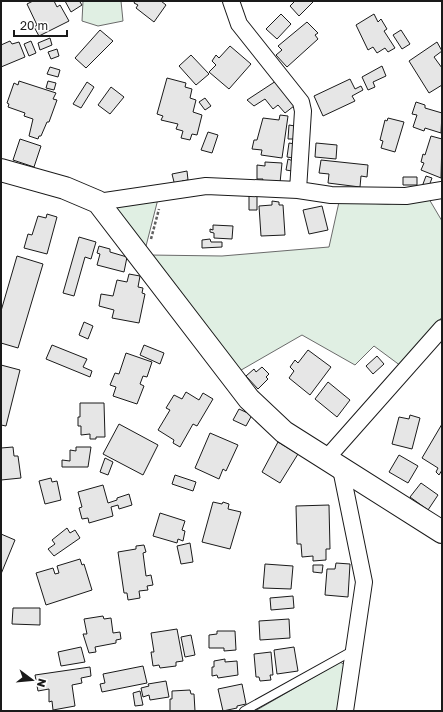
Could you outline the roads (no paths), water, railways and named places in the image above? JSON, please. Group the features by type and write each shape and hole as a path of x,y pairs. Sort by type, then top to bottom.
{"street":[{"path":"230,1 239,24 301,102 303,111 298,190"},
{"path":"1,170 65,188 98,202 249,399 284,432 442,532"},
{"path":"98,202 206,186 298,190 331,195 406,196 442,190"},
{"path":"334,464 442,328"},
{"path":"334,464 364,582 345,711"}],"lane":[{"path":"244,711 355,650"}]}
